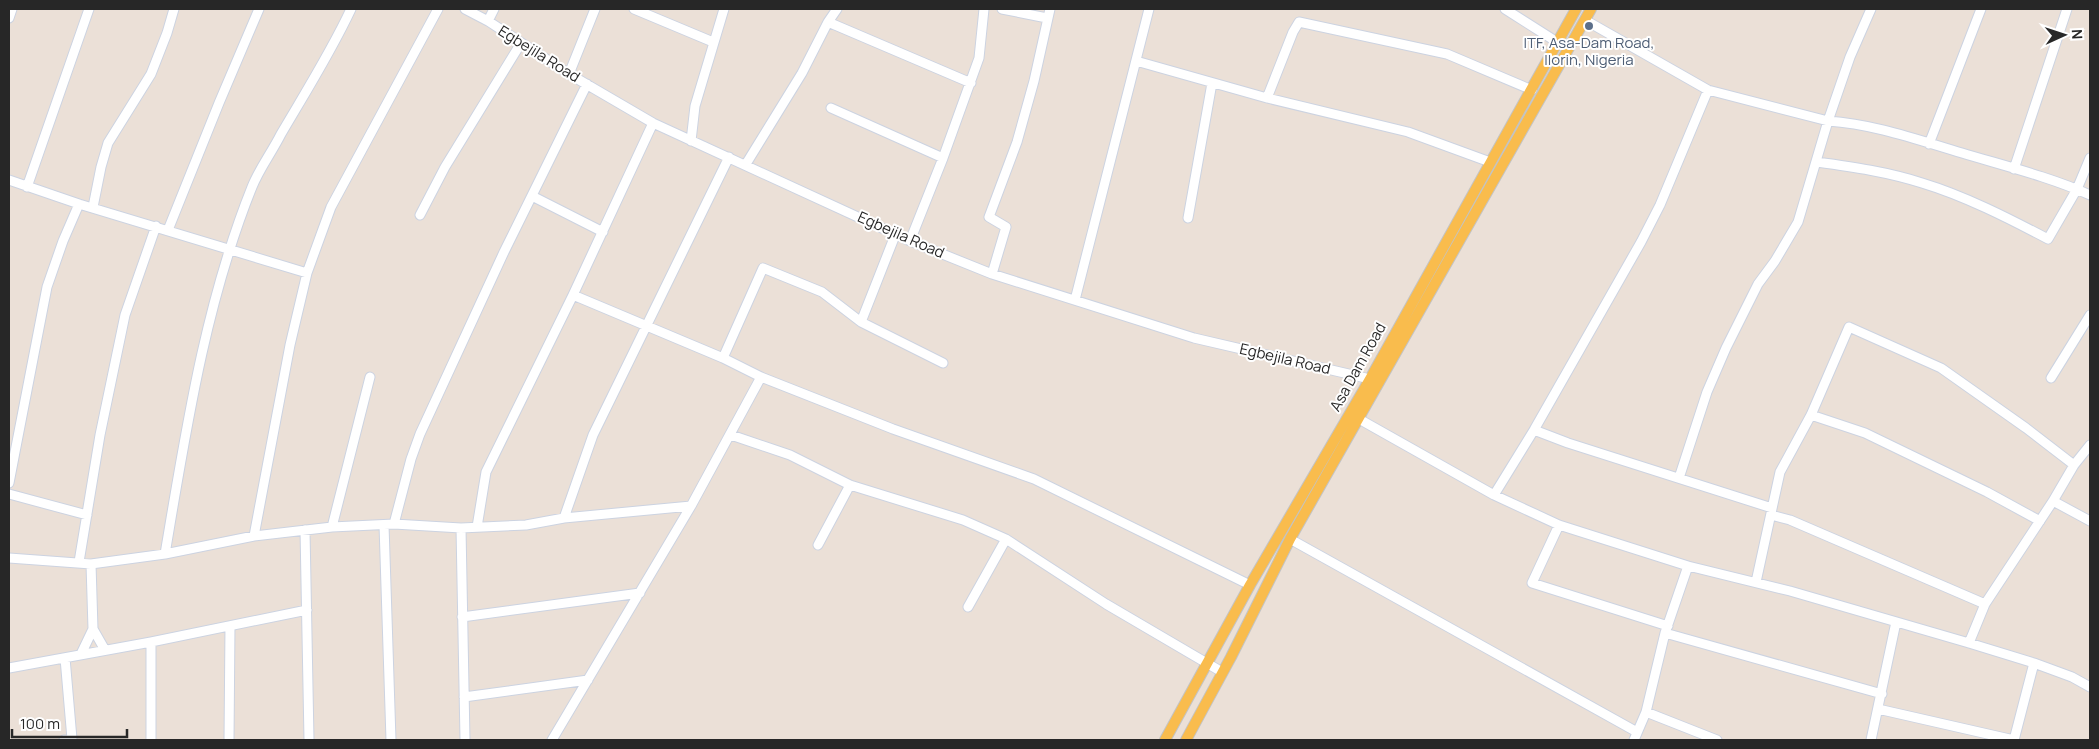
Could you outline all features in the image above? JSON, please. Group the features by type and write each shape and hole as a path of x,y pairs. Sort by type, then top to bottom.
{"main road":[{"name":"Asa Dam Road","path":"1165,740 1250,585 1370,379 1576,9"},
{"name":"Asa Dam Road","path":"1186,740 1290,539 1592,9"}],"street":[{"path":"9,18 12,9"},
{"path":"27,187 89,9"},
{"path":"93,207 108,143 151,74 174,9"},
{"path":"168,230 259,9"},
{"path":"164,554 203,350 230,249 252,186 337,38 350,9"},
{"path":"254,536 290,345 307,273 331,207 438,9"},
{"name":"Egbejila Road","path":"465,9 488,21 569,74 653,123 746,164 910,241 992,274 1194,338 1370,379"},
{"path":"488,21 494,9"},
{"path":"569,74 596,9"},
{"path":"634,9 713,42"},
{"path":"691,140 695,106 724,9"},
{"path":"746,164 802,73 828,22 837,9"},
{"path":"910,241 943,158 979,58 984,9"},
{"path":"1002,9 1047,18"},
{"path":"992,274 1006,227 989,217 1018,142 1050,9"},
{"path":"1075,300 1149,9"},
{"path":"1505,9 1557,42"},
{"path":"1680,478 1707,392 1726,348 1758,284 1775,261 1798,222 1818,162 1828,121 1850,57 1871,9"},
{"path":"1929,144 1981,9"},
{"path":"2014,169 2067,9"},
{"path":"1585,20 1708,90 1828,121 1848,122 1882,130 2014,169 2090,195"},
{"path":"828,22 971,83"},
{"path":"1267,98 1293,32 1299,22 1447,54 1532,90"},
{"path":"420,215 445,167 521,43"},
{"path":"1136,61 1267,98 1408,132 1490,162"},
{"path":"1188,218 1212,83"},
{"path":"394,524 411,459 420,434 587,84"},
{"path":"1494,495 1534,430 1660,205 1708,90"},
{"path":"831,108 943,158"},
{"path":"477,527 486,472 573,295 653,123"},
{"path":"564,518 594,435 729,157"},
{"path":"1818,162 1882,172 1924,183 2004,216 2048,239 2077,189 2090,158"},
{"path":"9,180 79,204 307,273"},
{"path":"532,196 603,232"},
{"path":"9,483 47,287 63,241 79,204"},
{"path":"79,562 100,435 125,315 156,226"},
{"path":"861,322 896,233"},
{"path":"723,358 763,268 822,292 861,322 942,362"},
{"path":"573,295 723,358 761,378 893,429 1034,478 1250,585"},
{"path":"2051,378 2090,314"},
{"path":"1756,582 1780,472 1811,415 1849,327 1942,368 2074,465"},
{"path":"332,528 370,377"},
{"path":"552,740 691,506 761,378"},
{"path":"1811,415 1865,433 1987,492 2040,521"},
{"path":"1359,419 1494,495 1560,525 1688,566 1756,582 1969,643 2072,677 2090,687"},
{"path":"1534,430 1568,443 1680,478 1772,511 1985,604"},
{"path":"731,435 790,455 850,485 963,520 1006,539 1106,604 1222,672"},
{"path":"1969,643 1985,604 2053,501 2074,465 2090,445"},
{"path":"818,545 850,485"},
{"path":"9,494 88,516"},
{"path":"2053,501 2090,521"},
{"path":"9,558 91,564 164,554 254,536 305,530 394,524 461,528 526,524 564,518 691,506"},
{"path":"384,525 391,740"},
{"path":"1560,525 1532,583 1790,670 1882,694"},
{"path":"461,528 465,740"},
{"path":"305,530 309,740"},
{"path":"968,607 1006,539"},
{"path":"1290,539 1636,736 1646,712 1666,629 1688,566"},
{"path":"81,654 93,630 91,564"},
{"path":"462,618 640,593"},
{"path":"9,668 151,642 306,610"},
{"path":"1871,740 1896,622"},
{"path":"230,626 230,740"},
{"path":"93,630 106,650"},
{"path":"151,642 151,740"},
{"path":"65,658 69,740"},
{"path":"1878,709 2014,740 2034,664"},
{"path":"464,697 588,680"},
{"path":"1646,712 1717,740"}],"place":[{"name":"ITF, Asa-Dam Road, Ilorin, Nigeria","path":"1589,26"}]}
